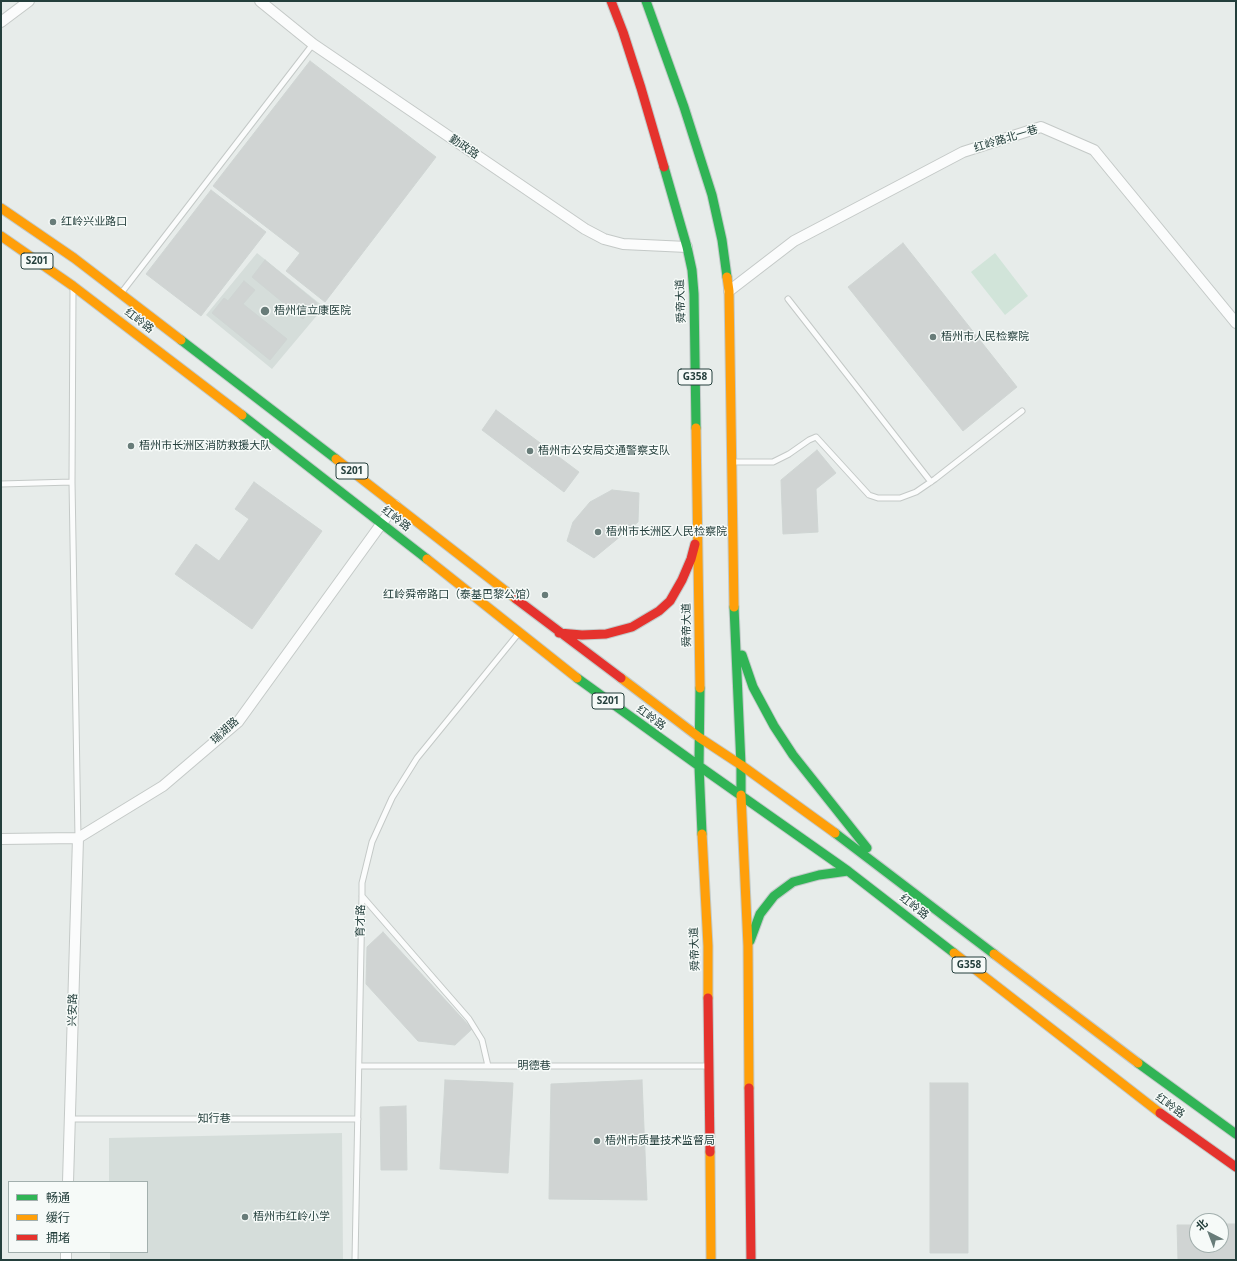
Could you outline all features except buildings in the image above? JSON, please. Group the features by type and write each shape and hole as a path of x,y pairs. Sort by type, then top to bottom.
{"main road":[{"name":"舜帝大道","path":"611,1 623,32 641,88 687,247 692,270 694,294 698,530 699,766 708,946 711,1260"},
{"path":"646,1 684,107 712,195 722,240 729,290 735,637 748,946 751,1260"},
{"name":"红岭路","path":"1,208 74,258 559,632 700,738 741,765 885,871 1166,1084 1236,1134"},
{"name":"红岭路","path":"1,236 73,286 382,522 582,682 848,871 1146,1103 1236,1167"},
{"path":"559,632 582,635 606,634 632,627 659,611 670,601 682,580 692,558 698,530"},
{"path":"735,637 753,687 774,726 793,755 885,871"},
{"path":"748,946 760,914 774,896 780,891 793,882 848,871"}],"street":[{"path":"1,22 28,1"},
{"name":"勤政路","path":"260,1 313,44 586,229 604,238 623,244 687,247"},
{"name":"红岭路北一巷","path":"729,290 794,241 963,152 1041,127 1094,150 1236,323"},
{"name":"瑞湖路","path":"78,838 163,786 238,722 395,505"},
{"path":"1,839 78,838"},
{"name":"兴安路","path":"68,1181 78,838"}],"lane":[{"path":"120,294 313,44"},
{"path":"73,286 72,482 78,838"},
{"path":"788,299 931,482"},
{"path":"733,462 773,462 816,437 869,495 878,498 900,498 916,492 931,482 1022,411"},
{"path":"1,484 72,482"},
{"name":"育才路","path":"356,1260 362,883 372,842 392,798 417,758 520,632"},
{"path":"362,896 469,1019 482,1040 488,1066"},
{"name":"明德巷","path":"359,1066 709,1066"},
{"name":"知行巷","path":"70,1119 358,1119"}],"shaded area":[{"name":"梧州信立康医院","path":"257,253 324,307 272,369 206,315"},
{"name":"梧州市红岭小学","path":"342,1133 343,1260 110,1260 110,1253 148,1253 148,1181 109,1181 109,1138"}],"green space":[{"path":"995,253 1028,296 1005,315 971,272"}],"traffic: fast":[{"path":"646,1 684,107 712,195 722,240 727,277"},
{"path":"664,167 687,247 692,270 694,294 696,428"},
{"path":"181,340 336,459"},
{"path":"242,415 427,559"},
{"path":"734,607 741,795"},
{"path":"742,655 753,687 774,726 793,755 867,848"},
{"path":"577,678 699,766 702,834"},
{"path":"700,688 699,766 848,871 954,953"},
{"path":"835,833 994,954"},
{"path":"750,941 760,914 774,896 793,882 819,875 848,871"},
{"path":"1138,1063 1236,1134"}],"traffic: slow":[{"path":"1,208 74,258 181,340"},
{"path":"1,236 73,286 242,415"},
{"path":"727,277 729,291 734,607"},
{"path":"696,428 700,688"},
{"path":"336,459 516,599"},
{"path":"427,559 577,678"},
{"path":"621,678 700,738"},
{"path":"700,738 741,765 835,833"},
{"path":"741,795 748,946 749,1088"},
{"path":"702,834 708,946 708,998"},
{"path":"954,953 1160,1113"},
{"path":"994,954 1138,1063"},
{"path":"710,1152 711,1260"}],"traffic: jam":[{"path":"611,1 623,32 641,88 664,167"},
{"path":"559,633 582,635 606,634 632,627 659,611 670,601 682,580 691,559 695,544"},
{"path":"516,599 621,678"},
{"path":"708,998 710,1152"},
{"path":"749,1088 751,1260"},
{"path":"1160,1113 1236,1167"}],"place":[{"name":"红岭兴业路口","path":"53,222"},
{"name":"梧州信立康医院","path":"265,311"},
{"name":"梧州市人民检察院","path":"933,337"},
{"name":"梧州市长洲区消防救援大队","path":"131,446"},
{"name":"梧州市公安局交通警察支队","path":"530,451"},
{"name":"梧州市长洲区人民检察院","path":"598,532"},
{"name":"红岭舜帝路口（泰基巴黎公馆）","path":"545,595"},
{"name":"梧州市质量技术监督局","path":"597,1141"},
{"name":"梧州市红岭小学","path":"245,1217"}]}
